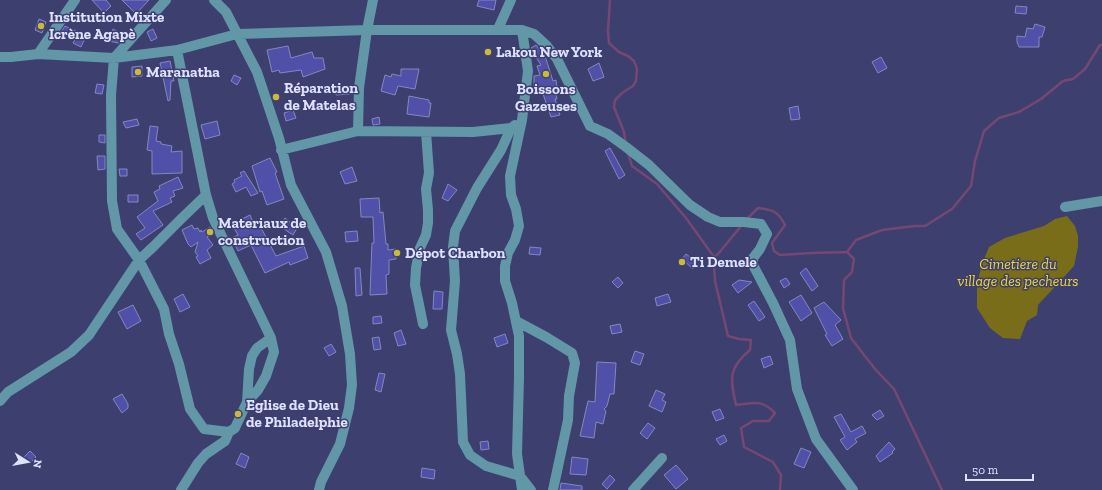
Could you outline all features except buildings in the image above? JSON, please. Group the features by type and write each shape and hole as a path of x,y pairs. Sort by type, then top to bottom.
{"street":[{"path":"38,54 75,0"},
{"path":"166,0 114,58 111,95 112,201 117,229 139,260 164,309 169,334 179,364 190,409 204,430 229,432"},
{"path":"214,0 226,12 256,72 279,138 290,185 326,252 342,306 350,354 352,385 349,408 340,444 321,482 319,490"},
{"path":"358,132 359,88 367,30 373,0"},
{"path":"498,29 511,0"},
{"path":"0,57 38,54 114,58 177,50 237,34 367,30 498,29 522,30 534,34 547,46 557,59 590,126 608,134 626,147 690,204 708,216 720,222 761,224 768,234 753,258 753,265 790,340 797,389 816,439 853,490"},
{"path":"522,30 528,71 522,120 510,176 511,195 516,209 519,226 515,240 508,253 505,266 505,281 519,336 517,454 522,490"},
{"path":"177,50 206,195 216,224 271,338 274,352 266,376 258,390 247,402 235,428 229,432 226,441 206,454 198,463 181,490"},
{"path":"522,120 511,128 501,150 477,188 455,231 453,247 455,281 451,330 460,374 463,442 470,455 486,466 520,476 532,490"},
{"path":"281,150 358,132 473,132 511,128"},
{"path":"422,324 415,285 416,268 420,248 426,235 428,223 426,190 429,173 426,132"},
{"path":"0,401 8,392 71,352 89,335 139,260 206,195"},
{"path":"1065,207 1102,202"},
{"path":"516,322 546,337 572,353 575,363 569,396 568,420 553,490"},
{"path":"247,402 249,369 252,356 257,348 271,338"},
{"path":"633,490 662,458"}],"green space":[{"name":"Cimetiere du village des pecheurs","path":"1067,216 1075,226 1078,236 1078,247 1074,266 1038,305 1037,315 1027,321 1020,339 1003,338 990,328 977,308 977,284 982,264 989,247 1005,238 1044,226 1055,219"}],"waterway":[{"path":"610,0 608,31 609,43 619,52 628,56 634,61 637,69 636,81 633,86 622,93 615,100 614,107 624,132 626,144"},
{"path":"847,252 856,240 882,230 925,226 952,209 971,186 975,161 984,131 999,118 1019,112 1041,99 1063,81 1073,79 1085,69 1100,45 1102,45"},
{"path":"628,153 632,166 657,184 686,218 714,257 742,225"},
{"path":"746,220 758,208 774,212 780,217 785,225 772,243 774,251 780,255 847,252 854,259 852,272 844,280 843,308 851,338 875,369 894,389 942,490"},
{"path":"714,257 715,281 728,336 751,340 750,350 743,356 734,368 732,374 736,405 757,403 766,406 775,413 769,421 753,421 741,428 744,447 773,462 781,475 780,490"}],"place":[{"name":"Institution Mixte Icrène Agapè","path":"41,26"},
{"name":"Lakou New York","path":"488,52"},
{"name":"Maranatha","path":"138,72"},
{"name":"Boissons Gazeuses","path":"546,74"},
{"name":"Réparation de Matelas","path":"276,97"},
{"name":"Materiaux de construction","path":"210,232"},
{"name":"Dépot Charbon","path":"397,253"},
{"name":"Ti Demele","path":"682,262"},
{"name":"Eglise de Dieu de Philadelphie","path":"238,414"}]}
